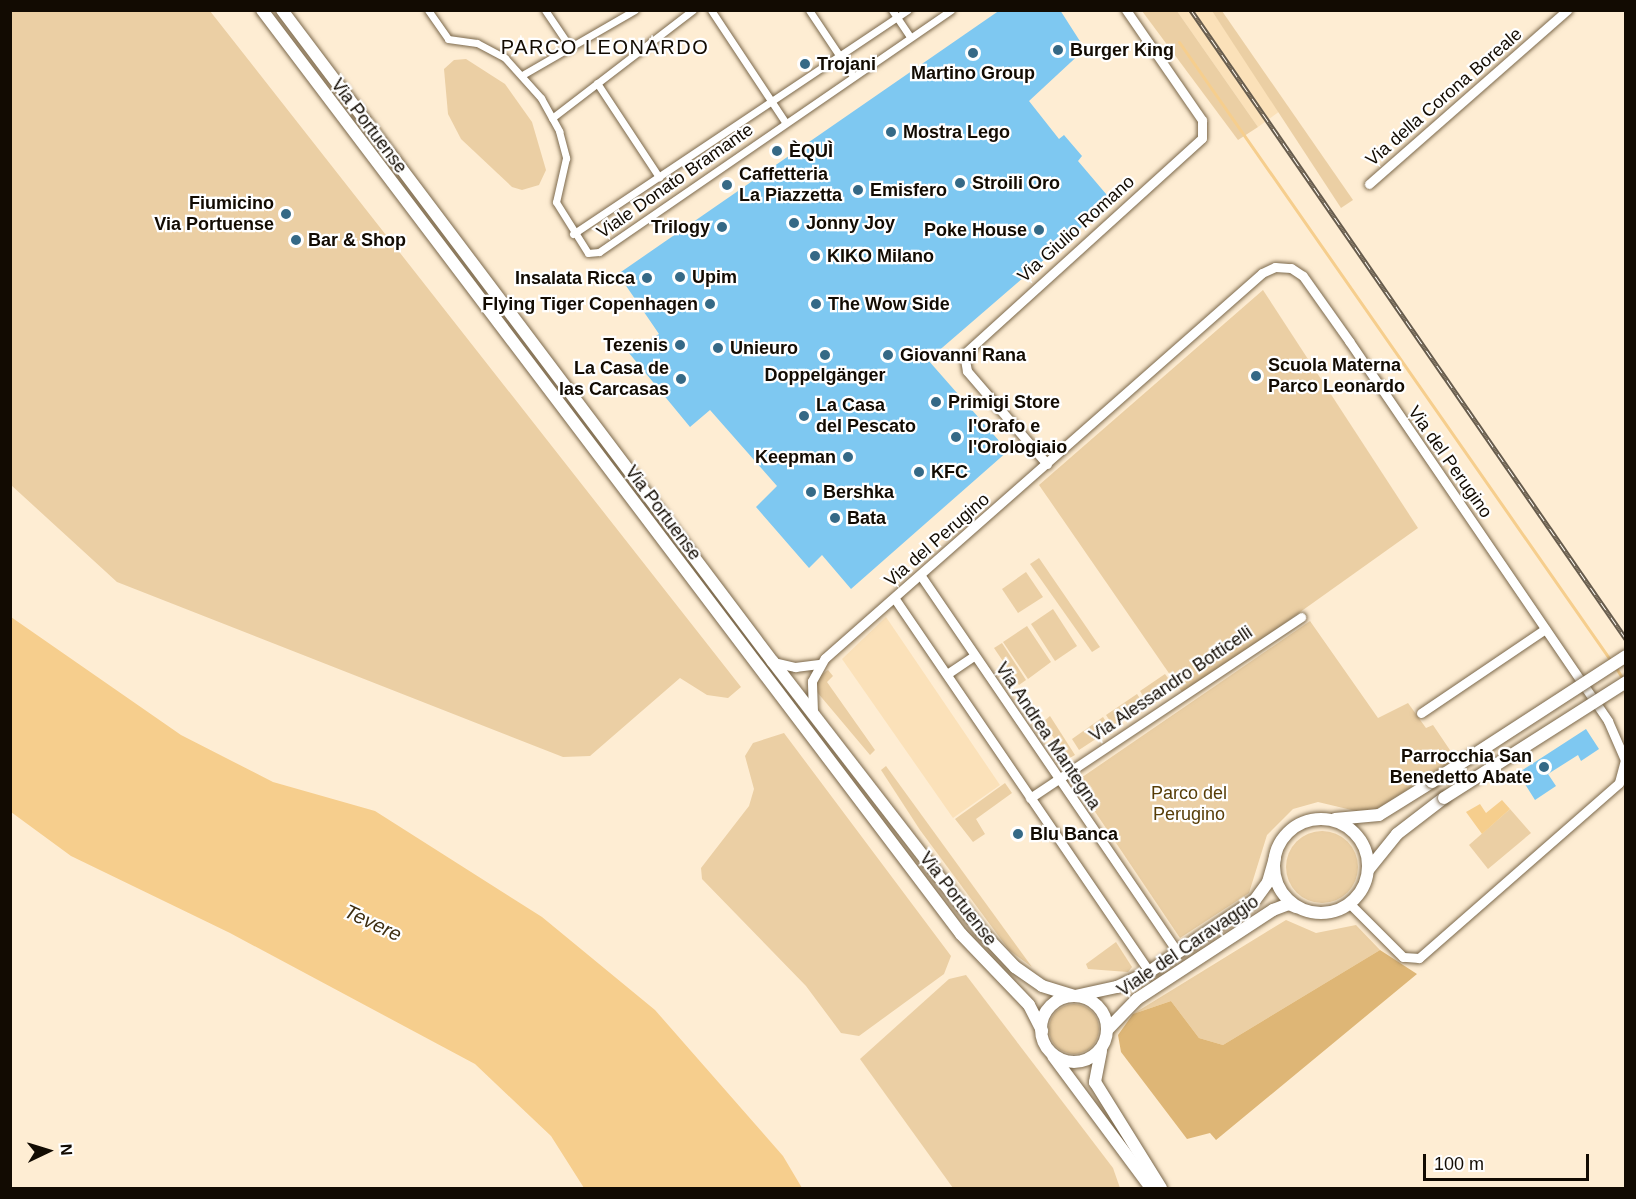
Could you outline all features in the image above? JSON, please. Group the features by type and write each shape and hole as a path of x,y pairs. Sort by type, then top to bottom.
{"street":[{"name":"Via Portuense","path":"262,10 961,934 1026,1000 1042,1031"},
{"name":"Via Portuense","path":"282,10 773,662 998,951 1032,981 1075,996"},
{"path":"428,10 448,39 477,43 524,74 552,118 566,158 556,202 573,234"},
{"path":"545,10 570,48"},
{"path":"524,74 635,10"},
{"path":"552,118 693,10"},
{"path":"711,10 785,122"},
{"path":"809,10 853,75"},
{"path":"892,10 910,37"},
{"name":"Viale Donato Bramante","path":"908,10 573,234 588,253 599,252 853,75 951,10"},
{"name":"Via Giulio Romano","path":"1047,464 967,371 964,357 969,345 1202,138 1202,120 1126,10"},
{"name":"Via della Corona Boreale","path":"1369,184 1567,10"},
{"path":"597,83 659,177"},
{"name":"Via del Perugino","path":"819,664 1262,273 1275,267 1291,268 1303,276 1337,324 1608,721 1625,760 1619,783 1415,960 1402,957 1350,904"},
{"name":"Via Andrea Mantegna","path":"921,576 1058,781 1178,953"},
{"path":"895,599 1149,972"},
{"name":"Via Alessandro Botticelli","path":"1030,798 1301,617"},
{"path":"1421,713 1545,629"},
{"name":"Via Andrea Mantegna","path":"947,674 974,656"},
{"path":"1324,819 1352,830 1362,842 1368,870 1365,885 1350,904 1324,914 1296,906 1278,885 1275,857 1283,839 1298,825 1324,819 1379,815 1626,656"},
{"path":"773,662 795,667 819,664 811,687 814,715"},
{"path":"1368,870 1397,834 1444,798 1626,682"},
{"name":"Viale del Caravaggio","path":"1075,996 1109,990 1149,972 1255,900 1268,882 1275,857"},
{"name":"Viale del Caravaggio","path":"1107,1030 1137,999 1273,910 1289,904 1296,906"},
{"path":"1151,1188 1049,1050 1042,1031 1055,1003 1075,996 1094,1003 1107,1030 1095,1082 1161,1188"},
{"path":"1049,1050 1077,1062 1102,1047"}],"shaded area":[{"path":"1177,11 1212,11 1280,111 1258,127"},
{"path":"886,617 1000,785 953,818 842,659"},
{"path":"1380,950 1417,974 1216,1140 1210,1133 1187,1139 1121,1052 1118,1035 1133,1014 1171,1001 1199,1038 1223,1045"}],"green space":[{"path":"10,11 210,11 741,687 728,698 707,695 680,678 590,756 563,757 117,582 11,485"},
{"path":"1142,11 1177,11 1258,127 1238,140"},
{"path":"1212,11 1222,11 1353,200 1341,208"},
{"path":"466,59 505,84 532,122 546,170 539,185 522,190 512,187 461,139 448,114 444,69 454,60"},
{"path":"1263,290 1418,528 1184,695 1039,485"},
{"path":"1039,558 1100,647 1092,652 1030,564"},
{"path":"1026,572 1043,597 1018,613 1002,589"},
{"path":"1053,609 1077,646 1055,661 1031,624"},
{"name":"Parco del Perugino","path":"1310,621 1378,718 1408,703 1426,728 1433,725 1456,759 1375,810 1360,812 1318,802 1293,809 1267,835 1249,893 1180,938 1075,782"},
{"path":"1027,626 1051,662 1028,679 1003,642"},
{"path":"1002,643 1026,680 1019,685 994,648"},
{"path":"828,670 833,676 827,682 875,750 870,755 817,692 817,678"},
{"path":"1165,674 1174,686 1148,704 1140,691"},
{"path":"1137,694 1145,706 1114,727 1106,715"},
{"path":"1050,716 1075,755 1068,759 1043,722"},
{"path":"1103,717 1111,729 1079,750 1072,739"},
{"path":"784,733 951,956 944,974 859,1036 841,1033 806,986 702,879 701,868 749,806 754,789 745,756 753,743"},
{"path":"886,766 1032,967 1009,950 920,830 881,770"},
{"path":"1005,783 1012,793 976,819 985,834 973,842 955,819"},
{"path":"1510,809 1531,833 1488,869 1469,845"},
{"path":"1329,831 1348,841 1356,853 1358,867 1356,881 1348,893 1336,901 1315,903 1296,893 1288,881 1286,860 1296,841 1308,833"},
{"path":"1286,920 1316,933 1356,925 1380,950 1223,1045 1199,1038 1171,1001 1133,1014"},
{"path":"1116,942 1132,967 1128,972 1088,969 1086,964"},
{"path":"966,975 1113,1168 1120,1188 953,1188 860,1059 949,979"},
{"path":"1074,1004 1092,1011 1099,1029 1092,1047 1074,1054 1056,1047 1049,1029 1056,1011"}],"water":[{"name":"Tevere","path":"11,617 181,735 273,782 375,811 542,917 655,1010 783,1156 802,1188 584,1188 551,1136 475,1064 230,933 71,856 11,812"},
{"path":"1502,800 1510,809 1482,834 1466,812 1480,804 1486,813"}],"building":[{"name":"The Wow Side","path":"1000,10 1060,10 1085,49 1029,101 1059,139 1064,135 1082,156 1078,161 1112,201 928,360 1008,451 851,589 822,555 809,568 756,507 777,486 710,410 690,427 629,353 659,334 618,274"},
{"name":"Parrocchia San Benedetto Abate","path":"1586,729 1599,749 1581,761 1578,755 1548,774 1556,786 1535,800 1518,773"}],"waterway":[{"path":"1179,42 1611,661"},
{"path":"1615,666 1624,681"}],"railway":[{"path":"1191,10 1626,639"}],"place":[{"name":"Burger King","path":"1058,50"},
{"name":"Martino Group","path":"973,53"},
{"name":"Trojani","path":"805,64"},
{"name":"Mostra Lego","path":"891,132"},
{"name":"ÈQUÌ","path":"777,151"},
{"name":"Stroili Oro","path":"960,183"},
{"name":"Caffetteria La Piazzetta","path":"727,185"},
{"name":"Emisfero","path":"858,190"},
{"name":"Fiumicino Via Portuense","path":"286,214"},
{"name":"Jonny Joy","path":"794,223"},
{"name":"Trilogy","path":"722,227"},
{"name":"Poke House","path":"1039,230"},
{"name":"Bar & Shop","path":"296,240"},
{"name":"KIKO Milano","path":"815,256"},
{"name":"Upim","path":"680,277"},
{"name":"Insalata Ricca","path":"647,278"},
{"name":"Flying Tiger Copenhagen","path":"710,304"},
{"name":"The Wow Side","path":"816,304"},
{"name":"Tezenis","path":"680,345"},
{"name":"Unieuro","path":"718,348"},
{"name":"Doppelgänger","path":"825,355"},
{"name":"Giovanni Rana","path":"888,355"},
{"name":"Scuola Materna Parco Leonardo","path":"1256,376"},
{"name":"La Casa de las Carcasas","path":"681,379"},
{"name":"Primigi Store","path":"936,402"},
{"name":"La Casa del Pescato","path":"804,416"},
{"name":"l'Orafo e l'Orologiaio","path":"956,437"},
{"name":"Keepman","path":"848,457"},
{"name":"KFC","path":"919,472"},
{"name":"Bershka","path":"811,492"},
{"name":"Bata","path":"835,518"},
{"name":"Parrocchia San Benedetto Abate","path":"1544,767"},
{"name":"Blu Banca","path":"1018,834"}],"district":[{"name":"PARCO LEONARDO","path":"605,47"}]}
